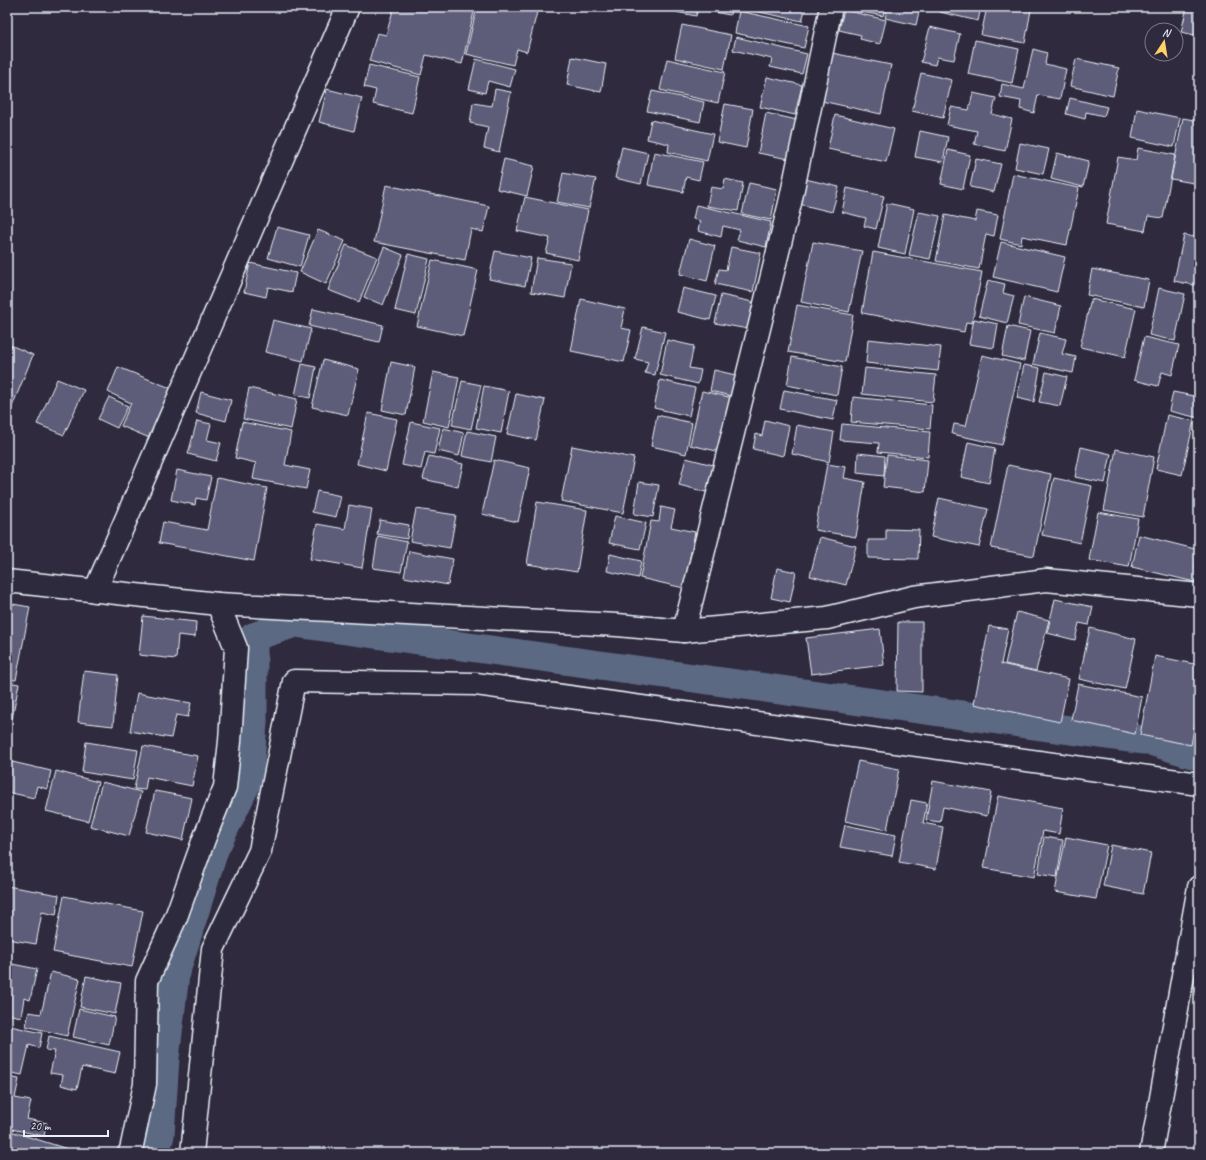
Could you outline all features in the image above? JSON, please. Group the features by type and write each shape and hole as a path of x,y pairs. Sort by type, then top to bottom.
{"street":[{"path":"94,591 348,7"},
{"path":"684,631 790,203 831,7"},
{"path":"7,581 218,604 617,625 684,631 827,618 914,597 1046,580 1199,595"},
{"path":"129,1153 131,1150 145,1084 147,981 176,917 225,788 230,741 236,648 218,604"},
{"path":"192,1153 213,949 260,851 294,681 476,684 1199,784"},
{"path":"1151,1153 1199,887"}],"building":[{"path":"394,7 475,7 462,64 426,55 421,75 369,61 377,33 386,35"},
{"path":"477,7 538,8 527,52 517,49 513,65 466,54"},
{"path":"677,7 731,7 730,15 698,9 696,16 676,12"},
{"path":"746,7 806,7 802,21 745,9"},
{"path":"858,7 885,7 883,16 857,11"},
{"path":"888,7 920,7 916,25 885,18"},
{"path":"941,7 981,7 978,21 940,12"},
{"path":"987,7 1018,7 1031,10 1025,43 981,35"},
{"path":"1187,7 1199,7 1199,36 1184,33 1183,22"},
{"path":"844,10 886,20 880,44 860,39 861,35 839,30"},
{"path":"739,11 809,26 804,48 735,33"},
{"path":"682,25 731,35 724,69 675,58"},
{"path":"930,27 960,34 954,60 937,57 935,65 921,62"},
{"path":"736,37 807,54 802,74 770,67 772,59 733,50"},
{"path":"975,40 1019,49 1012,83 968,74"},
{"path":"1033,49 1047,53 1045,64 1066,69 1060,99 1038,95 1034,113 1020,109 1021,101 1000,97 1002,84 1024,89"},
{"path":"827,52 891,65 881,114 817,100"},
{"path":"572,57 606,64 601,92 567,85"},
{"path":"476,59 515,69 510,87 488,81 485,93 469,89"},
{"path":"667,59 725,72 718,103 660,90"},
{"path":"1076,59 1119,68 1113,96 1070,86"},
{"path":"369,65 420,77 412,113 373,104 376,90 364,87"},
{"path":"921,73 952,80 943,118 912,111"},
{"path":"767,77 802,85 795,115 760,107"},
{"path":"327,89 362,98 354,131 319,122"},
{"path":"495,89 511,92 499,152 484,148 488,127 470,123 473,103 492,106"},
{"path":"652,91 704,102 700,122 647,111"},
{"path":"973,93 996,98 992,114 1012,119 1005,151 974,144 977,131 947,125 951,107 969,110"},
{"path":"1070,98 1107,107 1104,116 1086,112 1085,119 1066,114"},
{"path":"725,104 753,109 746,148 717,142"},
{"path":"1137,109 1180,118 1174,147 1132,138"},
{"path":"766,113 797,120 789,159 758,153"},
{"path":"835,115 894,129 886,162 828,149"},
{"path":"1183,118 1199,121 1199,184 1171,179"},
{"path":"651,120 713,134 707,161 668,152 669,144 647,139"},
{"path":"920,131 948,137 943,162 915,157"},
{"path":"1020,143 1049,149 1043,174 1015,168"},
{"path":"622,147 648,153 641,184 615,178"},
{"path":"1138,148 1175,155 1163,218 1148,216 1145,231 1106,224 1118,157 1136,160"},
{"path":"948,150 970,155 963,189 941,184"},
{"path":"654,152 703,162 699,180 686,177 683,192 648,185"},
{"path":"1057,153 1089,161 1083,187 1051,179"},
{"path":"504,159 534,166 527,196 497,189"},
{"path":"976,159 1001,164 994,192 970,187"},
{"path":"563,173 596,179 589,208 557,202"},
{"path":"1013,174 1079,188 1067,245 1022,236 1021,244 1000,239"},
{"path":"801,178 839,187 832,212 795,203"},
{"path":"725,179 743,183 738,211 707,206 711,187 723,189"},
{"path":"749,183 777,189 771,220 742,214"},
{"path":"386,185 489,206 483,232 471,229 465,260 374,242"},
{"path":"847,188 884,196 876,229 864,226 866,218 842,212"},
{"path":"525,197 588,210 578,260 546,253 550,238 517,231"},
{"path":"887,203 914,209 905,254 878,248"},
{"path":"696,205 771,222 766,247 737,240 740,230 723,226 721,237 698,231 700,221 693,219"},
{"path":"977,211 998,215 994,236 986,234 979,269 936,261 945,215 975,221"},
{"path":"919,212 940,216 930,259 909,255"},
{"path":"277,227 309,235 300,267 268,258"},
{"path":"318,230 345,241 326,284 300,272"},
{"path":"1184,235 1199,238 1199,286 1174,281"},
{"path":"689,239 715,246 707,281 680,274"},
{"path":"813,242 862,251 849,312 801,302"},
{"path":"1001,242 1065,257 1057,292 993,277"},
{"path":"346,245 377,257 359,302 328,290"},
{"path":"384,247 403,255 383,305 364,297"},
{"path":"731,247 761,253 753,292 715,284 719,269 726,270"},
{"path":"495,251 531,258 525,286 489,279"},
{"path":"873,252 982,272 972,323 966,322 964,332 862,313"},
{"path":"408,254 429,259 416,315 395,310"},
{"path":"537,258 571,263 565,298 531,292"},
{"path":"432,260 478,270 463,336 417,326"},
{"path":"250,263 296,273 292,292 268,287 266,297 244,292"},
{"path":"1092,269 1149,280 1144,307 1087,295"},
{"path":"988,280 1005,284 1003,293 1014,296 1007,323 979,316"},
{"path":"683,288 716,296 710,320 677,312"},
{"path":"1159,288 1185,294 1175,341 1149,335"},
{"path":"721,295 753,302 748,329 715,323"},
{"path":"1024,297 1061,306 1055,333 1018,325"},
{"path":"581,299 625,309 621,328 631,330 624,362 571,351"},
{"path":"1091,299 1136,309 1125,357 1080,347"},
{"path":"797,305 853,315 845,362 788,352"},
{"path":"313,309 383,325 379,342 309,326"},
{"path":"974,319 998,324 994,348 969,344"},
{"path":"273,320 311,329 303,361 265,352"},
{"path":"1008,326 1030,331 1024,361 1002,356"},
{"path":"643,327 665,332 655,375 645,373 648,362 635,359"},
{"path":"1040,333 1066,339 1062,354 1076,357 1073,373 1033,364"},
{"path":"1144,337 1179,345 1172,375 1162,372 1158,386 1134,380"},
{"path":"868,339 941,347 938,371 866,363"},
{"path":"667,340 694,346 689,368 701,370 698,384 660,375"},
{"path":"8,344 33,355 9,414 7,413"},
{"path":"982,355 1020,364 1002,445 952,434 954,424 966,426"},
{"path":"792,357 842,367 837,395 787,385"},
{"path":"323,360 359,369 348,415 312,407"},
{"path":"391,362 415,367 406,415 382,410"},
{"path":"302,364 316,367 310,398 295,395"},
{"path":"1024,365 1040,368 1034,402 1017,398"},
{"path":"118,367 173,389 152,439 121,426 131,403 108,392"},
{"path":"865,368 936,375 933,402 862,394"},
{"path":"714,370 744,377 740,398 710,391"},
{"path":"433,372 459,377 449,427 423,421"},
{"path":"1046,372 1067,377 1060,406 1039,402"},
{"path":"57,379 84,390 64,435 37,424"},
{"path":"660,380 695,388 689,416 654,408"},
{"path":"462,381 481,385 471,429 452,425"},
{"path":"484,386 509,391 501,433 476,428"},
{"path":"249,388 297,399 291,429 243,419"},
{"path":"784,390 837,400 833,420 780,409"},
{"path":"702,391 733,398 721,452 690,445"},
{"path":"201,392 231,400 226,421 196,413"},
{"path":"1173,392 1199,397 1199,418 1169,411"},
{"path":"516,394 545,400 536,440 507,434"},
{"path":"109,397 128,406 117,428 98,419"},
{"path":"853,397 932,405 930,429 851,422"},
{"path":"368,413 397,419 386,471 357,464"},
{"path":"657,415 692,423 686,454 651,446"},
{"path":"1167,415 1194,421 1182,475 1156,469"},
{"path":"765,420 789,426 783,456 753,449 756,434 762,436"},
{"path":"197,421 211,424 207,440 221,443 216,461 188,454"},
{"path":"242,422 291,432 285,465 310,470 306,489 253,479 256,463 235,458"},
{"path":"411,422 440,428 434,454 425,452 421,469 402,465"},
{"path":"842,424 930,432 928,457 878,452 879,443 840,440"},
{"path":"797,425 834,432 829,462 792,454"},
{"path":"443,428 464,433 459,456 438,451"},
{"path":"467,431 496,437 491,462 462,456"},
{"path":"968,442 995,448 989,483 961,477"},
{"path":"572,446 634,458 623,513 561,501"},
{"path":"1081,447 1111,454 1105,483 1075,477"},
{"path":"1116,449 1154,457 1143,517 1104,510"},
{"path":"858,453 885,456 884,476 857,473"},
{"path":"887,455 928,460 925,492 883,487"},
{"path":"429,456 463,464 458,487 423,479"},
{"path":"686,458 717,466 710,493 679,485"},
{"path":"494,460 530,468 518,522 482,514"},
{"path":"827,464 846,467 844,478 865,482 856,537 815,530"},
{"path":"1008,465 1051,474 1034,556 991,548"},
{"path":"177,470 211,477 206,500 196,498 195,505 171,500"},
{"path":"217,478 267,488 254,561 159,543 163,522 207,530"},
{"path":"1054,478 1092,486 1080,543 1042,535"},
{"path":"639,482 659,485 653,517 634,514"},
{"path":"317,491 341,496 336,517 312,512"},
{"path":"939,498 988,509 979,547 931,537"},
{"path":"537,502 587,510 577,572 527,564"},
{"path":"349,505 372,509 362,568 310,559 317,524 345,529"},
{"path":"661,507 675,510 671,527 695,532 684,588 640,578 651,521 659,522"},
{"path":"416,509 456,515 450,548 410,541"},
{"path":"1098,512 1138,519 1129,567 1089,560"},
{"path":"615,516 646,523 640,549 609,543"},
{"path":"380,520 409,525 407,539 377,534"},
{"path":"886,529 919,530 918,559 868,558 868,540 886,540"},
{"path":"1139,535 1199,550 1195,569 1199,570 1199,583 1132,567"},
{"path":"378,536 407,542 401,572 373,568"},
{"path":"820,537 856,546 846,585 810,576"},
{"path":"409,551 453,559 448,585 404,577"},
{"path":"610,554 641,561 638,578 607,571"},
{"path":"777,568 796,572 790,602 771,598"},
{"path":"1055,599 1093,607 1089,625 1079,623 1075,640 1047,633"},
{"path":"7,603 30,607 16,680 7,679"},
{"path":"1017,612 1049,620 1036,671 1005,664"},
{"path":"143,616 196,622 195,637 178,635 176,659 139,655"},
{"path":"898,622 922,622 922,692 897,691"},
{"path":"989,626 1008,629 1001,664 1069,679 1060,722 974,704"},
{"path":"1090,628 1136,639 1125,689 1079,679"},
{"path":"880,629 884,665 811,674 806,638"},
{"path":"1155,656 1199,665 1199,703 1191,745 1140,735"},
{"path":"84,671 118,675 113,726 78,722"},
{"path":"7,682 19,684 12,719 7,718"},
{"path":"1078,684 1142,697 1135,734 1071,720"},
{"path":"137,693 191,703 188,717 176,715 171,738 130,731"},
{"path":"86,742 138,750 133,780 82,772"},
{"path":"143,746 198,756 192,786 147,777 145,790 134,789"},
{"path":"8,761 51,771 47,789 37,786 34,798 7,792"},
{"path":"858,761 899,769 887,830 845,821"},
{"path":"56,771 98,782 88,821 46,811"},
{"path":"933,781 991,792 987,816 943,807 940,822 926,820"},
{"path":"102,782 141,792 129,836 90,826"},
{"path":"155,791 192,798 183,840 146,832"},
{"path":"998,796 1063,808 1059,834 1043,831 1034,877 984,868"},
{"path":"911,800 927,803 923,823 943,827 936,869 899,862"},
{"path":"845,825 896,835 892,856 840,847"},
{"path":"1044,837 1063,840 1057,877 1038,874"},
{"path":"1066,837 1107,845 1096,899 1055,892"},
{"path":"1111,845 1151,853 1143,894 1103,886"},
{"path":"7,886 59,895 56,915 42,912 36,944 7,939"},
{"path":"64,896 143,911 132,967 53,952"},
{"path":"7,963 37,969 30,1000 24,998 21,1017 7,1014"},
{"path":"51,972 80,979 67,1036 26,1026 29,1012 41,1014"},
{"path":"86,976 121,983 115,1014 80,1007"},
{"path":"79,1009 115,1017 109,1045 73,1037"},
{"path":"10,1026 42,1033 39,1048 29,1045 22,1075 7,1072 7,1038"},
{"path":"49,1036 120,1052 115,1074 82,1067 77,1089 61,1085 63,1075 50,1073 55,1051 46,1050"},
{"path":"7,1077 19,1079 15,1098 31,1101 27,1119 47,1123 44,1136 7,1128"},
{"path":"7,1130 77,1152 7,1153"}],"waterway":[{"path":"155,1153 160,1135 165,1058 175,974 214,850 249,778 253,722 253,637 295,623 1150,741 1199,756"}]}
